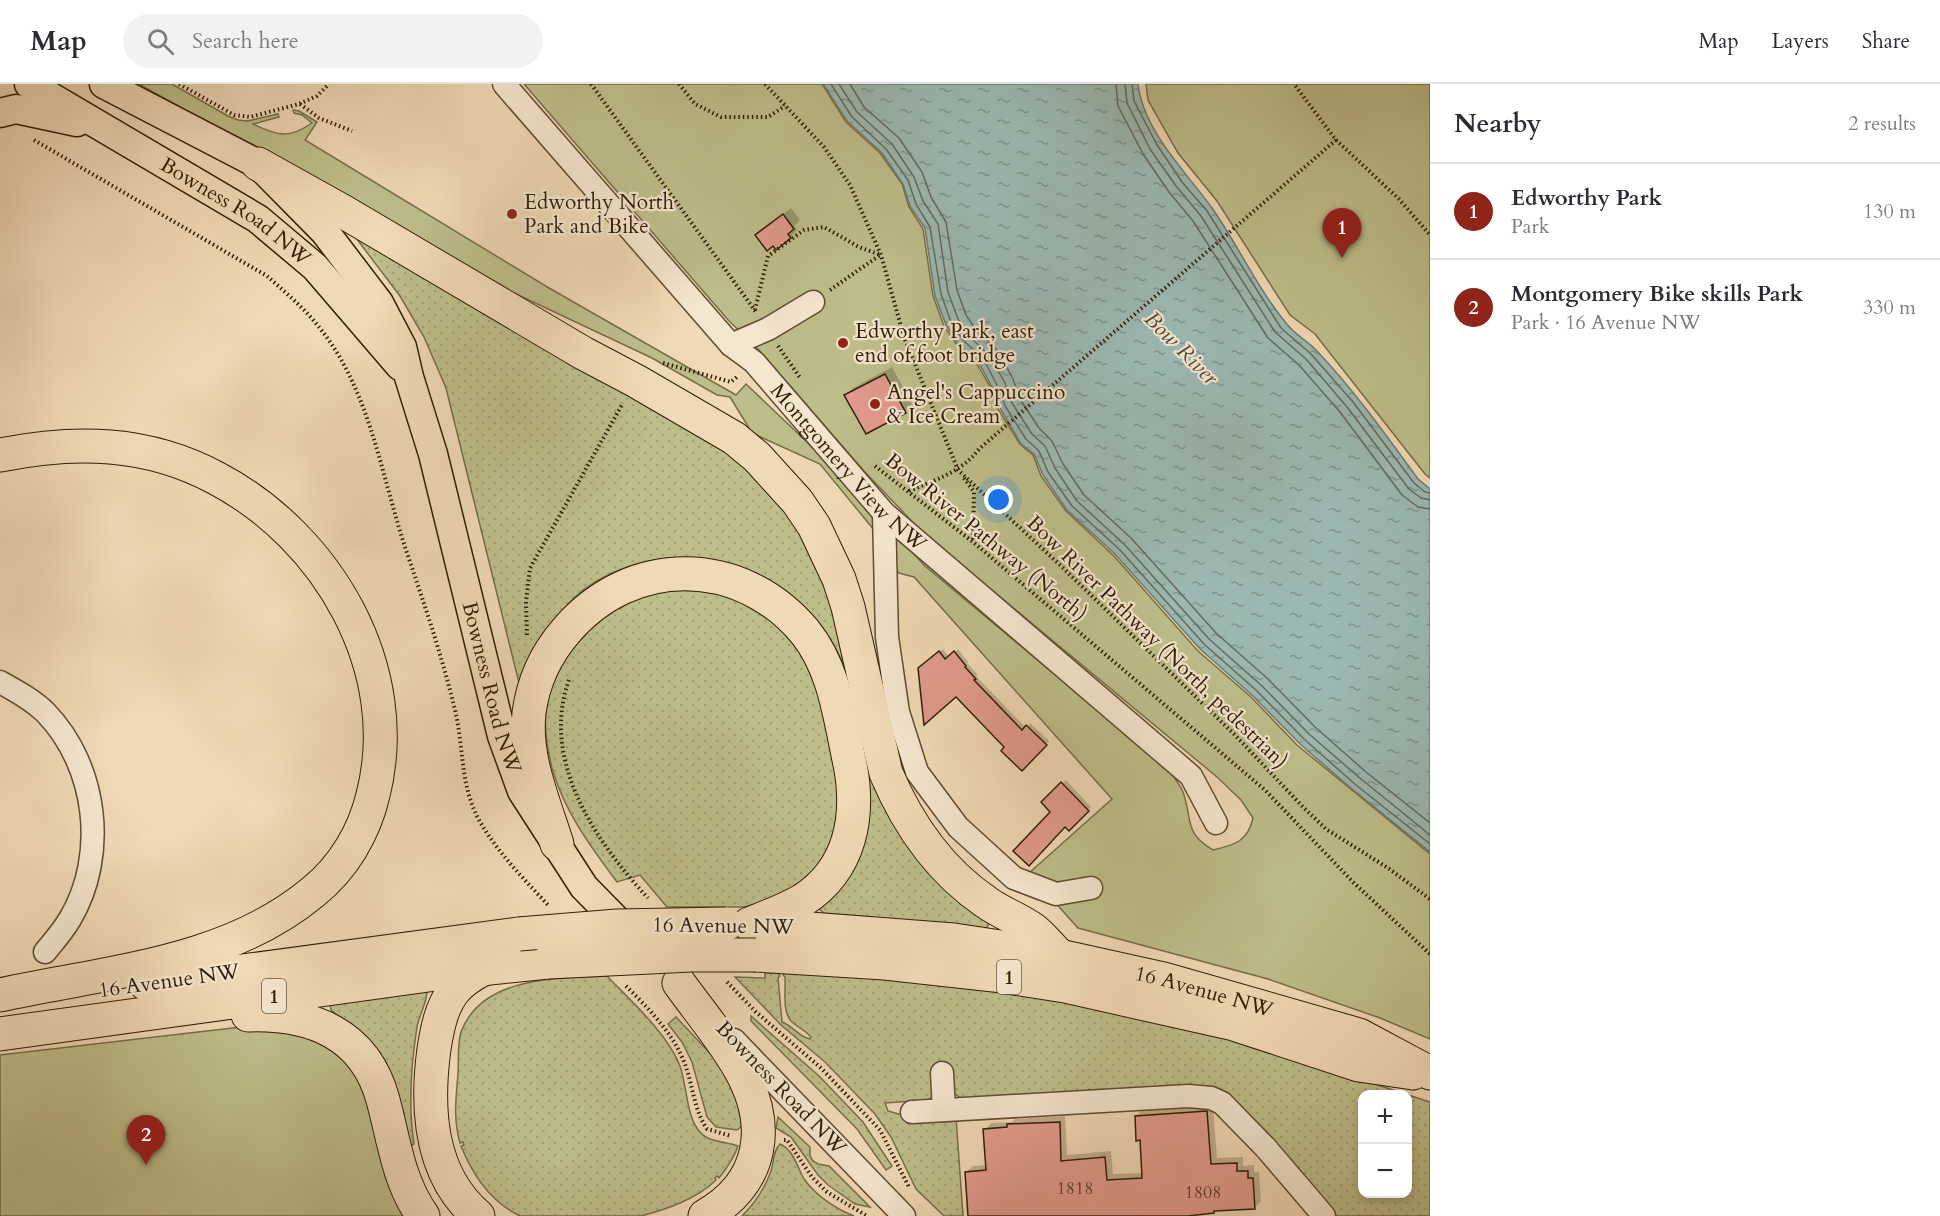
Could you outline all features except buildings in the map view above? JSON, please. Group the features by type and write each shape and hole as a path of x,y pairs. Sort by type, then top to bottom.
{"highway":[{"path":"258,164 666,398 734,438 757,457 797,501 814,526 840,579 886,773 911,823 939,860 964,886 993,908 1033,930 1060,956"},
{"path":"0,455 37,448 80,445 134,450 180,463 215,477 248,497 301,543 341,596 355,622 367,654 377,692 382,734 380,770 369,812 355,843 337,869 314,892 278,919 218,947 144,966 0,995"},
{"path":"557,844 535,774 528,733 529,712 540,672 551,651 576,619 609,593 628,584 669,574 690,573 735,581 756,590 775,602 807,634 829,674 855,798 852,830 839,861 824,882 800,902 744,934"},
{"name":"16 Avenue NW","path":"0,1004 519,934 617,927 744,934 930,938 1006,946 1164,979 1359,1035 1430,1074"},
{"name":"16 Avenue NW","path":"0,1034 485,968 548,962 670,956 744,934 838,959 994,975 1065,986 1234,1024 1359,1065 1430,1074"},
{"path":"478,1216 453,1186 440,1161 433,1131 431,1091 435,1042 447,1001 460,984 485,968"},
{"path":"679,983 740,1068 750,1092 758,1123 757,1148 749,1175 733,1197 705,1216"},
{"path":"115,1018 287,1016 318,1024 337,1035 360,1054 377,1080 402,1176 411,1198 423,1216"}],"main road":[{"name":"Bowness Road NW","path":"29,84 100,128 258,219 315,267 409,377"},
{"name":"Bowness Road NW","path":"104,84 258,164 325,232 379,303 402,347 433,454 501,736 522,791 584,887 679,983"},
{"path":"0,113 16,109 100,128"}],"street":[{"name":"Montgomery View NW","path":"504,84 731,345 754,362 884,513 1191,776 1216,823"},
{"path":"731,345 773,338 813,302"},
{"path":"884,513 887,637 898,712 917,772 958,827 1014,878 1056,894 1091,888"},
{"path":"0,682 30,700 57,726 80,766 89,796 94,825 93,848 88,873 71,918 45,952"},
{"name":"Bowness Road NW","path":"679,983 904,1216"},
{"path":"942,1073 944,1110"},
{"path":"912,1112 1188,1096 1212,1098 1227,1108 1257,1139 1324,1216"}],"path":[{"path":"179,84 234,115 242,117 299,104 317,96 328,84"},
{"path":"591,84 754,310 804,384"},
{"path":"679,84 695,104 721,117 768,117 785,106"},
{"name":"Bow River Pathway (North, pedestrian)","path":"765,84 824,147 850,185 880,255 904,337 958,470 1235,735 1326,829 1388,868 1430,899"},
{"path":"1294,84 1336,140 1399,199 1430,236"},
{"path":"299,104 319,118 352,131"},
{"path":"32,138 267,276 320,327 341,360 371,430 432,627 455,712 464,779 471,802 480,821 519,874"},
{"path":"909,491 958,470 970,462 979,449 1336,140"},
{"path":"754,310 759,299 768,256 804,230 824,227 859,247 880,255"},
{"path":"813,302 880,255"},
{"path":"662,363 730,382 754,362 773,338"},
{"path":"528,638 526,602 530,568 628,396"},
{"name":"Bow River Pathway (North)","path":"872,464 973,542 1265,790 1354,884 1430,954"},
{"path":"958,470 974,492 973,542"},
{"path":"571,673 564,692 560,730 565,766 588,819 630,879"},
{"path":"644,1004 681,1054 688,1072 699,1118 707,1130 737,1136"},
{"path":"756,1012 821,1068 880,1130 911,1190"},
{"path":"778,1138 787,1140 812,1177 826,1192 867,1216"}],"green space":[{"path":"139,84 172,84 238,120 248,121 278,114 279,117 253,124 277,133 297,132 312,123 302,115 294,113 293,110 299,111 317,122 305,140 549,288 736,395 746,384 828,462 925,566 1170,771 1183,792 1190,825 1197,837 1213,850 1234,844 1248,832 1253,818 1241,800 1217,777 924,534 864,471 759,350 729,321 524,84 822,84 846,122 880,153 902,184 909,207 923,229 933,296 944,326 957,345 977,364 992,390 998,409 1020,444 1033,455 1041,476 1066,511 1114,556 1198,651 1251,697 1297,745 1430,854 1430,1039 1380,1018 1268,979 1078,928 1029,873 1112,799 914,577 899,573 877,546 879,536 820,464 752,433 730,397 717,395 652,358 493,283"},
{"path":"1146,84 1430,84 1430,478 1315,334 1290,315 1217,201 1178,153 1148,100"},
{"path":"353,234 718,446 739,461 777,498 808,543 838,624 848,677 831,640 807,610 778,586 744,569 708,559 670,558 632,565 595,582 582,591 550,627 519,683 446,388 424,337 400,296"},
{"path":"695,589 727,594 785,629 818,681 841,801 836,832 827,852 814,870 794,887 769,901 743,907 667,907 640,875 617,882 571,814 557,784 547,744 546,712 553,684 571,648 584,632 616,606 634,597 659,590"},
{"path":"859,728 989,922 987,928 824,913 819,909 853,865 863,845 868,825 867,782"},
{"path":"786,972 914,981 1044,998 1258,1046 1393,1090 1358,1090 1358,1198 1412,1198 1412,1096 1430,1102 1430,1216 1332,1216 1207,1087 1194,1085 962,1099 955,1094 952,1087 927,1100 885,1103 888,1111 902,1115 907,1123 956,1117 963,1216 944,1216 916,1189 891,1137 875,1114 825,1062 781,1025 735,977 765,978 765,973 778,973 782,1022 810,1039 809,1035 788,1017 785,1006 785,977 783,975"},
{"path":"607,976 648,1018 667,1042 680,1066 695,1126 704,1136 738,1146 730,1163 719,1178 717,1176 708,1187 691,1198 661,1210 641,1216 520,1216 500,1203 484,1187 466,1157 461,1146 464,1145 463,1142 460,1143 456,1125 456,1108 461,1032 471,1014 486,1000 503,990 544,980"},
{"path":"427,991 415,1041 411,1100 414,1144 408,1147 362,1034 331,1010 330,1004"},
{"path":"751,1016 819,1076 863,1122 892,1166 886,1170 857,1129 751,1021"},
{"path":"676,1017 722,1066 734,1084 742,1126 737,1130 716,1127 707,1117 692,1062 682,1042 668,1024"},
{"path":"241,1027 299,1030 343,1058 358,1079 367,1103 386,1179 405,1216 0,1216 0,1055"},
{"path":"778,1117 810,1147 810,1156 813,1161 829,1166 870,1207 855,1204 828,1185 818,1175 791,1137 776,1128"},
{"path":"780,1144 789,1150 804,1179 814,1191 840,1210 854,1216 742,1216 766,1183"}],"water":[{"name":"Bow River","path":"823,84 1138,84 1148,118 1157,134 1212,208 1276,310 1289,327 1316,350 1343,381 1418,479 1430,489 1430,852 1300,744 1253,696 1200,649 1115,554 1067,510 1043,475 1034,454 1021,444 1000,408 979,363 958,344 946,325 935,296 925,228 910,206 903,184 882,153 847,121"}],"place":[{"name":"Edworthy North Park and Bike","path":"512,214"},
{"name":"Edworthy Park","path":"1342,258"},
{"name":"Edworthy Park, east end of foot bridge","path":"843,343"},
{"name":"Angel's Cappuccino & Ice Cream","path":"875,404"},
{"name":"Montgomery Bike skills Park","path":"146,1165"}]}
